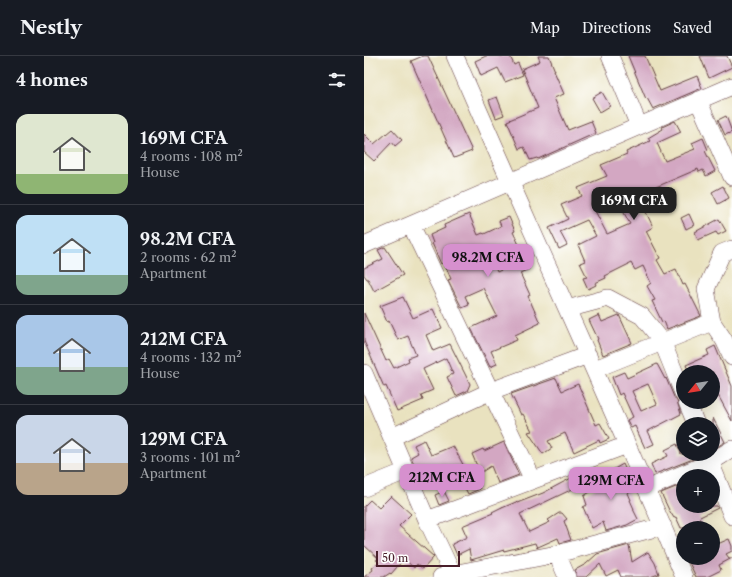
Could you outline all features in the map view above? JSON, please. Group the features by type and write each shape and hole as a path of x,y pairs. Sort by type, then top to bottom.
{"street":[{"path":"455,56 591,362 684,577"},
{"path":"610,56 638,126"},
{"path":"364,245 732,86"},
{"path":"698,100 732,177"},
{"path":"411,225 533,480"},
{"path":"732,249 722,253 706,288 712,322 724,340 732,357"},
{"path":"567,309 608,298 642,316 662,341 676,375"},
{"path":"392,437 491,391 662,341 712,322"},
{"path":"364,372 427,520 449,576 557,554 663,526"},
{"path":"427,520 627,445"},
{"path":"720,454 732,449"},
{"path":"646,488 703,461"},
{"path":"710,461 732,516"},
{"path":"364,488 406,470"},
{"path":"557,554 567,577"}],"building":[{"path":"423,56 428,56 472,151 454,158 411,61"},
{"path":"486,56 510,56 514,65 518,63 523,75 505,82 498,68 481,76 475,61"},
{"path":"538,56 549,56 564,94 554,98 568,130 591,121 596,133 538,159 530,160 524,147 519,149 507,121 538,108 522,69 540,61"},
{"path":"628,56 645,56 660,91 697,76 702,88 653,109 647,98 646,99"},
{"path":"700,56 727,56 732,67 709,78"},
{"path":"602,92 610,106 600,112 592,98"},
{"path":"497,97 504,115 496,118 489,100"},
{"path":"726,116 732,132 725,135 718,120"},
{"path":"675,121 681,132 657,143 665,161 695,149 692,143 703,138 708,150 705,151 715,171 706,176 703,170 699,172 698,169 635,196 643,211 645,210 653,227 646,231 660,258 657,260 665,274 676,269 683,285 685,284 701,316 667,329 652,301 655,300 647,286 651,283 643,266 635,270 631,263 605,276 606,278 595,283 596,285 588,289 583,278 587,277 580,263 585,261 578,245 596,236 587,220 560,232 567,245 559,249 549,228 568,219 561,205 582,196 578,188 607,176 601,165 627,154 626,152 650,141 648,138 663,129 662,127","holes":["616,192 625,210 623,211 630,224 607,234 591,203"]},
{"path":"392,129 402,140 395,146 392,142 374,161 364,152 364,134 374,144"},
{"path":"723,186 729,198 718,204 712,192"},
{"path":"469,214 478,235 484,234 501,226 499,221 509,217 515,231 513,232 528,260 525,261 529,269 520,273 540,323 515,335 517,340 491,351 497,364 490,367 471,328 497,316 483,288 465,296 469,305 462,308 448,280 451,279 444,262 441,264 430,235 445,228 444,225","holes":["506,247 514,264 497,272 490,255"]},
{"path":"689,214 694,225 686,229 681,218"},
{"path":"719,219 726,231 718,235 716,232 698,240 695,232"},
{"path":"385,247 403,275 374,291 368,279 364,275 364,268 383,259 378,250"},
{"path":"403,297 413,318 433,309 442,328 426,335 433,351 450,344 470,384 467,391 456,396 447,377 453,374 446,358 423,369 433,390 421,395 423,400 397,411 386,386 384,387 364,341 364,313 386,361 389,359 394,368 409,361 408,358 416,355 408,336 398,340 389,321 387,322 380,306"},
{"path":"599,315 602,322 619,315 632,343 603,355 597,340 598,339 589,320"},
{"path":"715,346 732,386 732,421 720,399 720,365 686,365 709,355 707,350"},
{"path":"657,364 665,379 666,378 676,400 676,409 679,409 681,414 648,431 654,444 645,448 635,426 631,428 627,420 633,417 622,393 619,395 612,377 624,372 627,378","holes":["648,384 657,404 641,411 632,391"]},
{"path":"556,378 562,391 578,384 596,425 600,423 609,439 600,443 599,440 574,452 565,433 548,441 552,448 543,454 528,432 532,431 523,414 521,415 511,394"},
{"path":"720,432 725,442 720,445"},
{"path":"424,440 431,455 453,446 467,472 471,470 480,489 468,494 461,480 442,488 434,471 423,475 422,473 418,474 411,457 418,453 414,445"},
{"path":"504,442 519,475 498,483 491,466 480,473 472,454 483,449 484,451"},
{"path":"676,444 676,461 688,461 655,474 651,464 668,456 665,450"},
{"path":"623,464 635,490 628,493 638,519 627,525 606,531 603,522 592,528 583,507 587,505 584,496 599,486 595,480"},
{"path":"575,476 581,485 520,514 529,532 550,522 548,520 559,513 562,513 567,519 564,521 571,540 560,543 558,538 537,548 535,543 471,560 469,549 457,555 452,544 467,537 462,526 493,513 492,512 502,507 543,493"},
{"path":"676,487 676,513 708,513 699,518 700,521 678,521 669,510 661,493"},
{"path":"444,491 449,501 439,505 435,495"},
{"path":"391,496 411,514 399,526 434,557 423,569 417,564 414,568 404,559 391,574 390,573 384,577 364,577 379,563 376,560 378,558 364,545 364,506 370,500 379,508"},
{"path":"729,539 732,546 732,551 726,554 729,558 732,558 720,564 720,543"},
{"path":"629,545 632,562 648,552 655,563 659,574 650,577 621,577 618,570 606,576 600,564 586,577 577,577 575,570 586,564 597,554"},
{"path":"690,565 719,565 721,570 707,577 696,577"}]}
